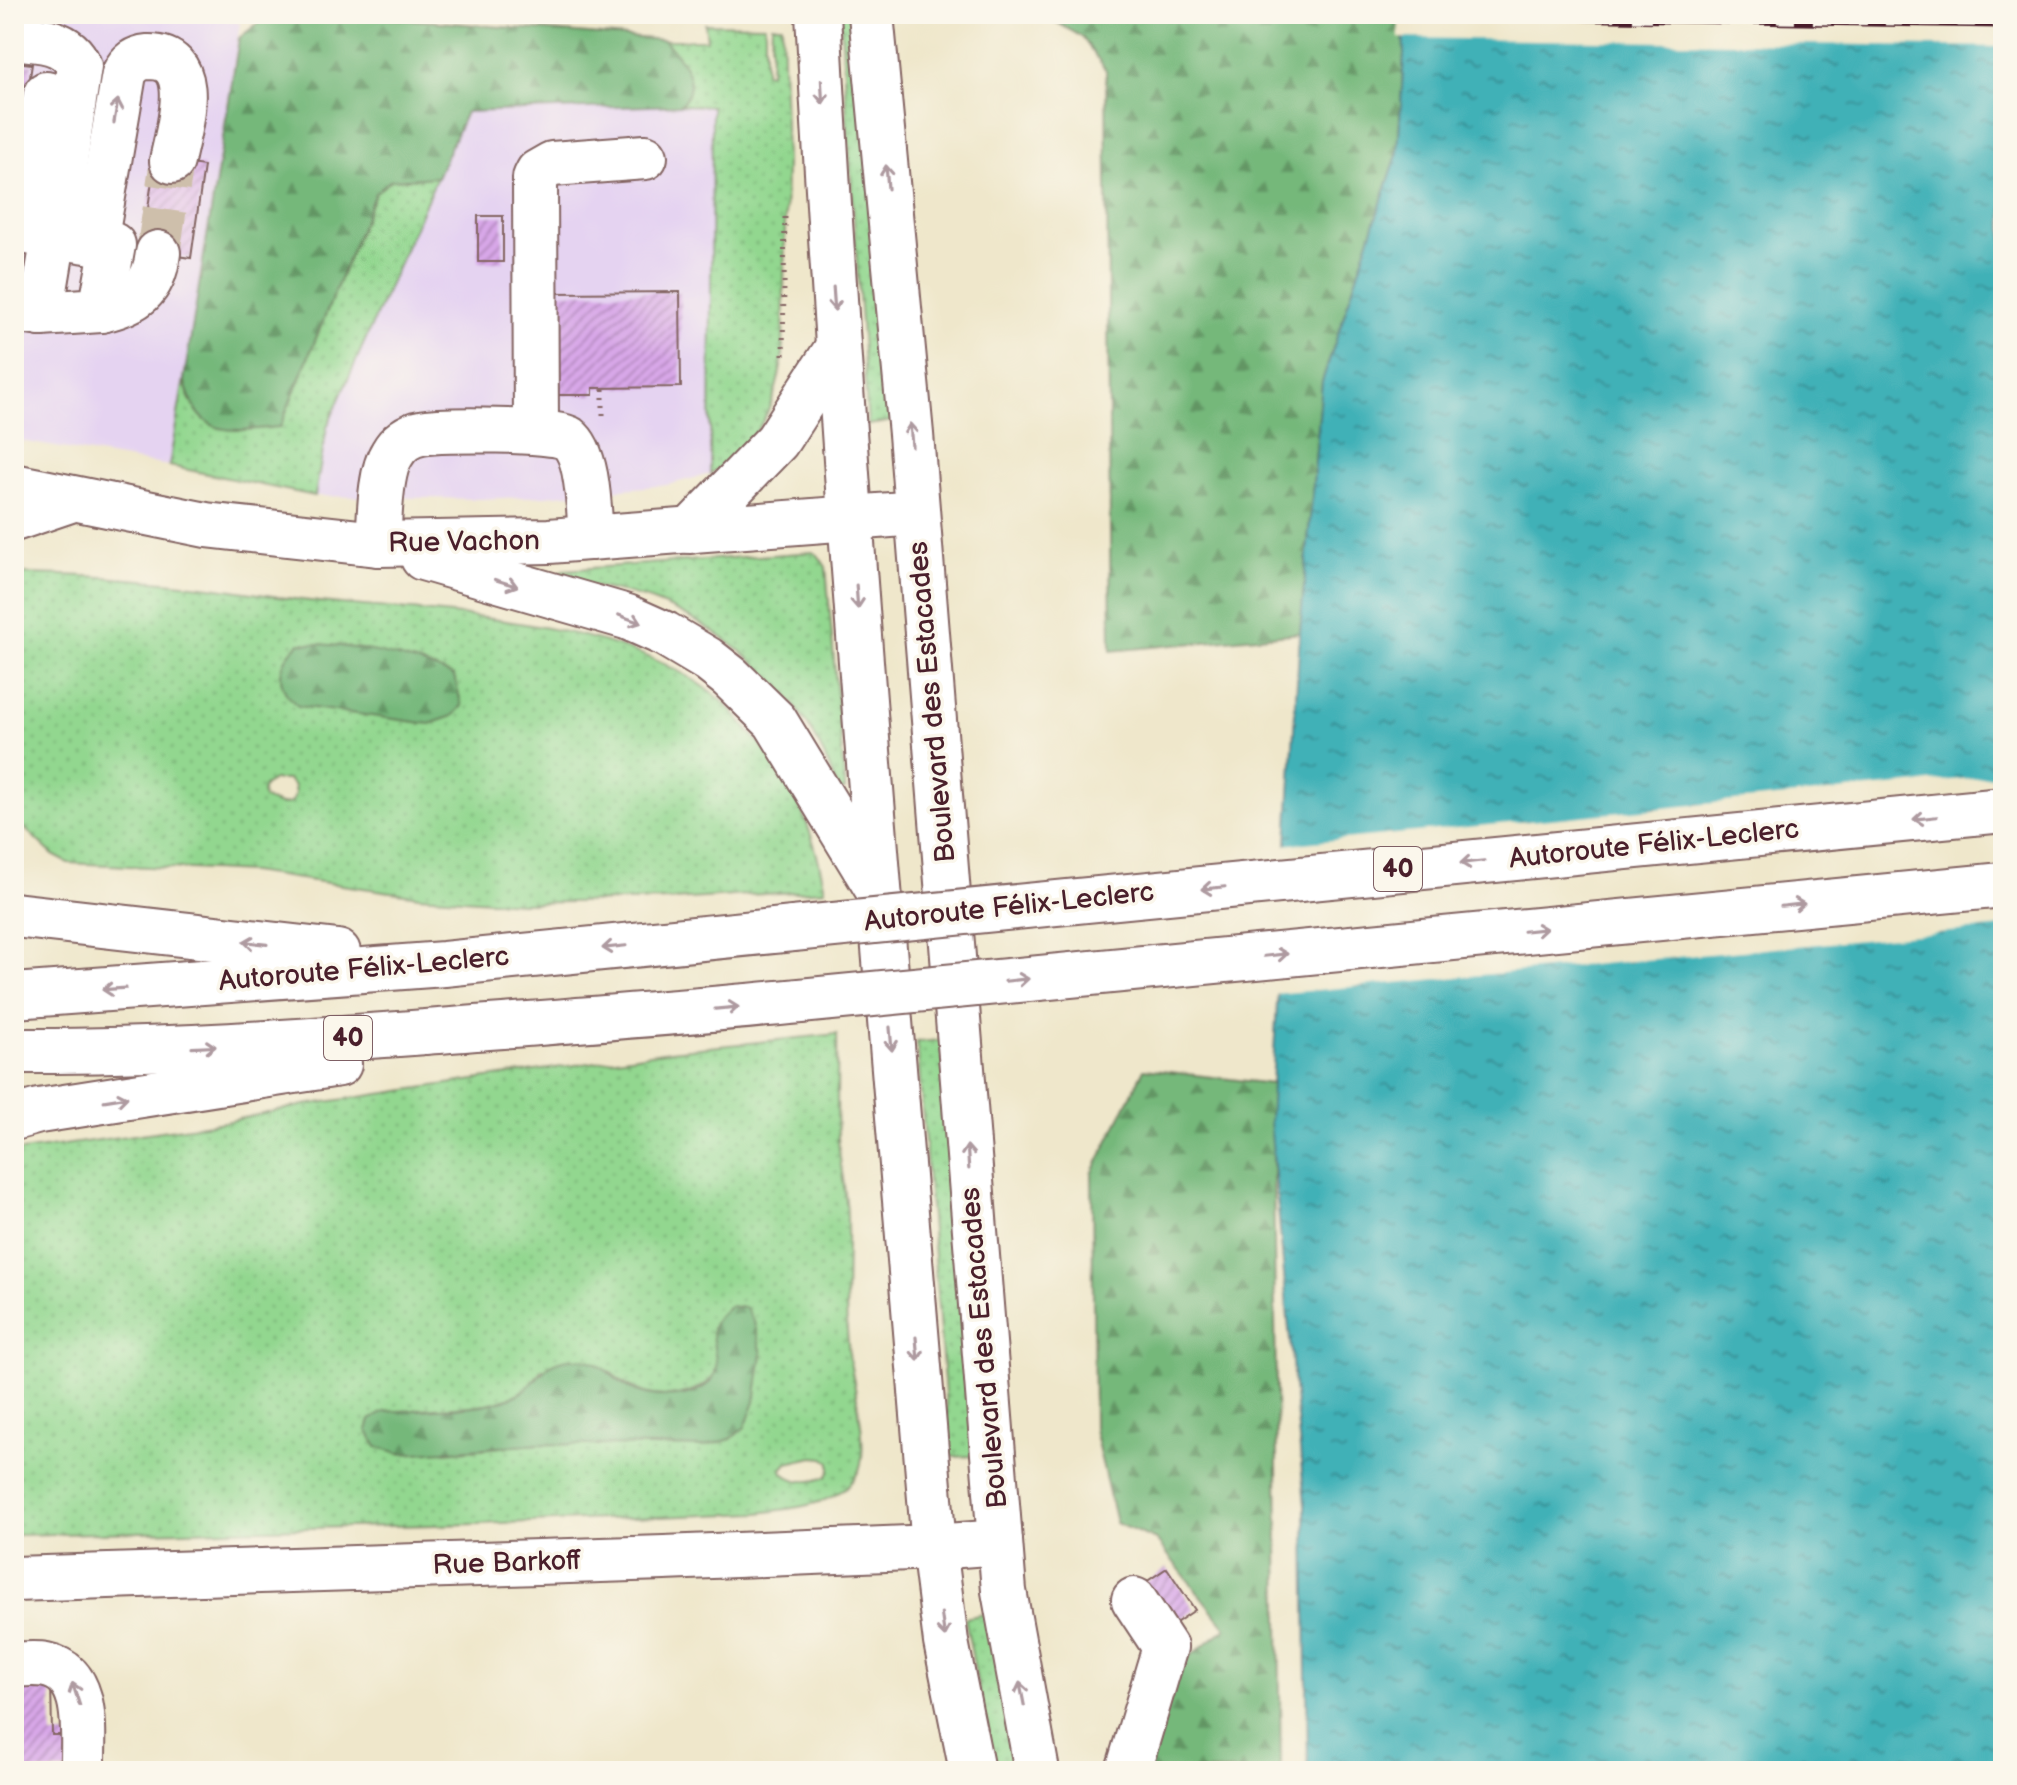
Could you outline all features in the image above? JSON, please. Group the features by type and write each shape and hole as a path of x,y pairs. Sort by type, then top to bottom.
{"main road":[{"path":"818,14 838,347 879,890 934,1547 946,1642 972,1771"},
{"name":"Boulevard des Estacades","path":"871,14 917,513 1000,1542 1009,1624 1037,1771"},
{"path":"19,37 61,45 71,51 79,66 60,237"},
{"path":"158,253 156,271 146,288 121,305 101,310 28,312 125,69 143,58 170,62 182,76 181,107 172,161"},
{"path":"46,94 60,237 101,310"},
{"path":"60,237 127,216 137,154 181,107"},
{"path":"536,432 535,178 544,167 552,164 645,157"},
{"path":"690,531 777,441 838,347"},
{"path":"591,538 585,482 577,450 568,438 555,433 429,432 403,441 387,463 378,544 627,617 665,634 707,659 775,721 879,890"},
{"name":"Rue Vachon","path":"14,486 229,529 378,544 491,544 917,513"},
{"path":"14,519 73,499"},
{"name":"Autoroute Félix-Leclerc","path":"14,996 444,964 2003,810"},
{"name":"40","path":"14,1051 101,1051 251,1044 653,1015 2003,885"},
{"path":"14,915 444,964"},
{"path":"14,1118 39,1111 653,1015"},
{"name":"Rue Barkoff","path":"14,1579 934,1547 1000,1542"},
{"path":"1128,1771 1180,1637 1134,1600"},
{"path":"14,1665 45,1664 62,1671 72,1680 80,1702 83,1771"}],"path":[{"path":"603,388 603,423"}],"shaded area":[{"path":"14,14 193,14 240,23 169,466 14,440"},
{"path":"712,106 710,474 667,485 545,496 481,499 315,496 327,427 466,112"}],"green space":[{"path":"270,14 341,14 664,40 683,63 690,89 680,105 466,112 437,177 391,180 375,193 280,427 231,430 207,422 198,413 184,379 239,38"},
{"path":"840,14 853,14 893,421 868,425"},
{"path":"1042,14 1403,14 1404,54 1398,152 1322,382 1300,633 1111,651 1106,70 1082,37"},
{"path":"705,24 765,25 765,72 770,73 772,25 782,25 786,161 783,354 780,374 762,423 741,450 710,474 712,106 680,105 687,97 689,80 682,64 664,40 707,40"},
{"path":"437,177 327,427 315,496 169,466 184,379 190,400 280,426 375,193 391,180"},
{"path":"813,552 826,567 845,790 839,791 818,742 800,714 766,674 725,640 658,603 559,578 563,570"},
{"path":"14,574 132,579 520,623 626,648 673,668 723,702 776,765 807,824 825,890 673,900 521,903 419,896 251,872 68,863 53,855 20,824 14,825","holes":["274,780 288,780 294,786 295,795 291,803 280,805 264,799 264,786"]},
{"path":"300,643 378,652 454,676 462,706 453,716 430,724 298,706 285,691 281,675 286,659"},
{"path":"837,1034 838,1137 847,1215 847,1325 862,1436 861,1464 857,1474 838,1493 813,1504 758,1513 477,1524 14,1535 14,1152 225,1122 305,1105 670,1051","holes":["715,1347 731,1439 539,1444 446,1452 417,1409 501,1401 525,1389 542,1369 609,1371 640,1391 673,1396 710,1381 716,1368","813,1457 824,1458 830,1462 830,1471 820,1479 798,1480 783,1473 782,1469 787,1463"]},
{"path":"942,1040 976,1456 950,1457 917,1042"},
{"path":"1144,1069 1272,1084 1281,1771 1143,1771 1173,1669 1226,1628 1156,1540 1116,1523 1094,1429 1092,1174"},
{"path":"729,1306 746,1308 754,1322 762,1354 755,1402 745,1427 731,1439 703,1447 539,1444 403,1454 377,1447 367,1430 370,1420 384,1412 470,1406 503,1400 525,1389 550,1365 569,1359 596,1363 623,1384 647,1394 669,1396 691,1393 713,1378 716,1365 713,1326"},
{"path":"989,1613 1019,1771 994,1771 965,1618"}],"water":[{"path":"1403,14 2003,14 2003,1771 1308,1771 1305,1505 1270,1121 1272,1084 1300,633 1322,382 1398,152 1404,54"}],"pier":[{"path":"1399,14 2003,14 2003,47 1399,38"},
{"path":"2003,775 2003,927 1274,994 1283,845"}],"building":[{"path":"14,62 32,64 18,157 14,156"},
{"path":"155,159 204,166 191,258 142,251"},
{"path":"478,216 503,216 503,262 478,262"},
{"path":"680,292 681,387 593,388 593,395 553,395 552,293"},
{"path":"1167,1568 1195,1610 1168,1628 1140,1586"},
{"path":"51,1682 52,1735 71,1735 71,1771 14,1771 14,1683"}],"tunnel":[{"path":"158,253 172,161"}],"railway":[{"path":"1345,14 2003,24"}]}
